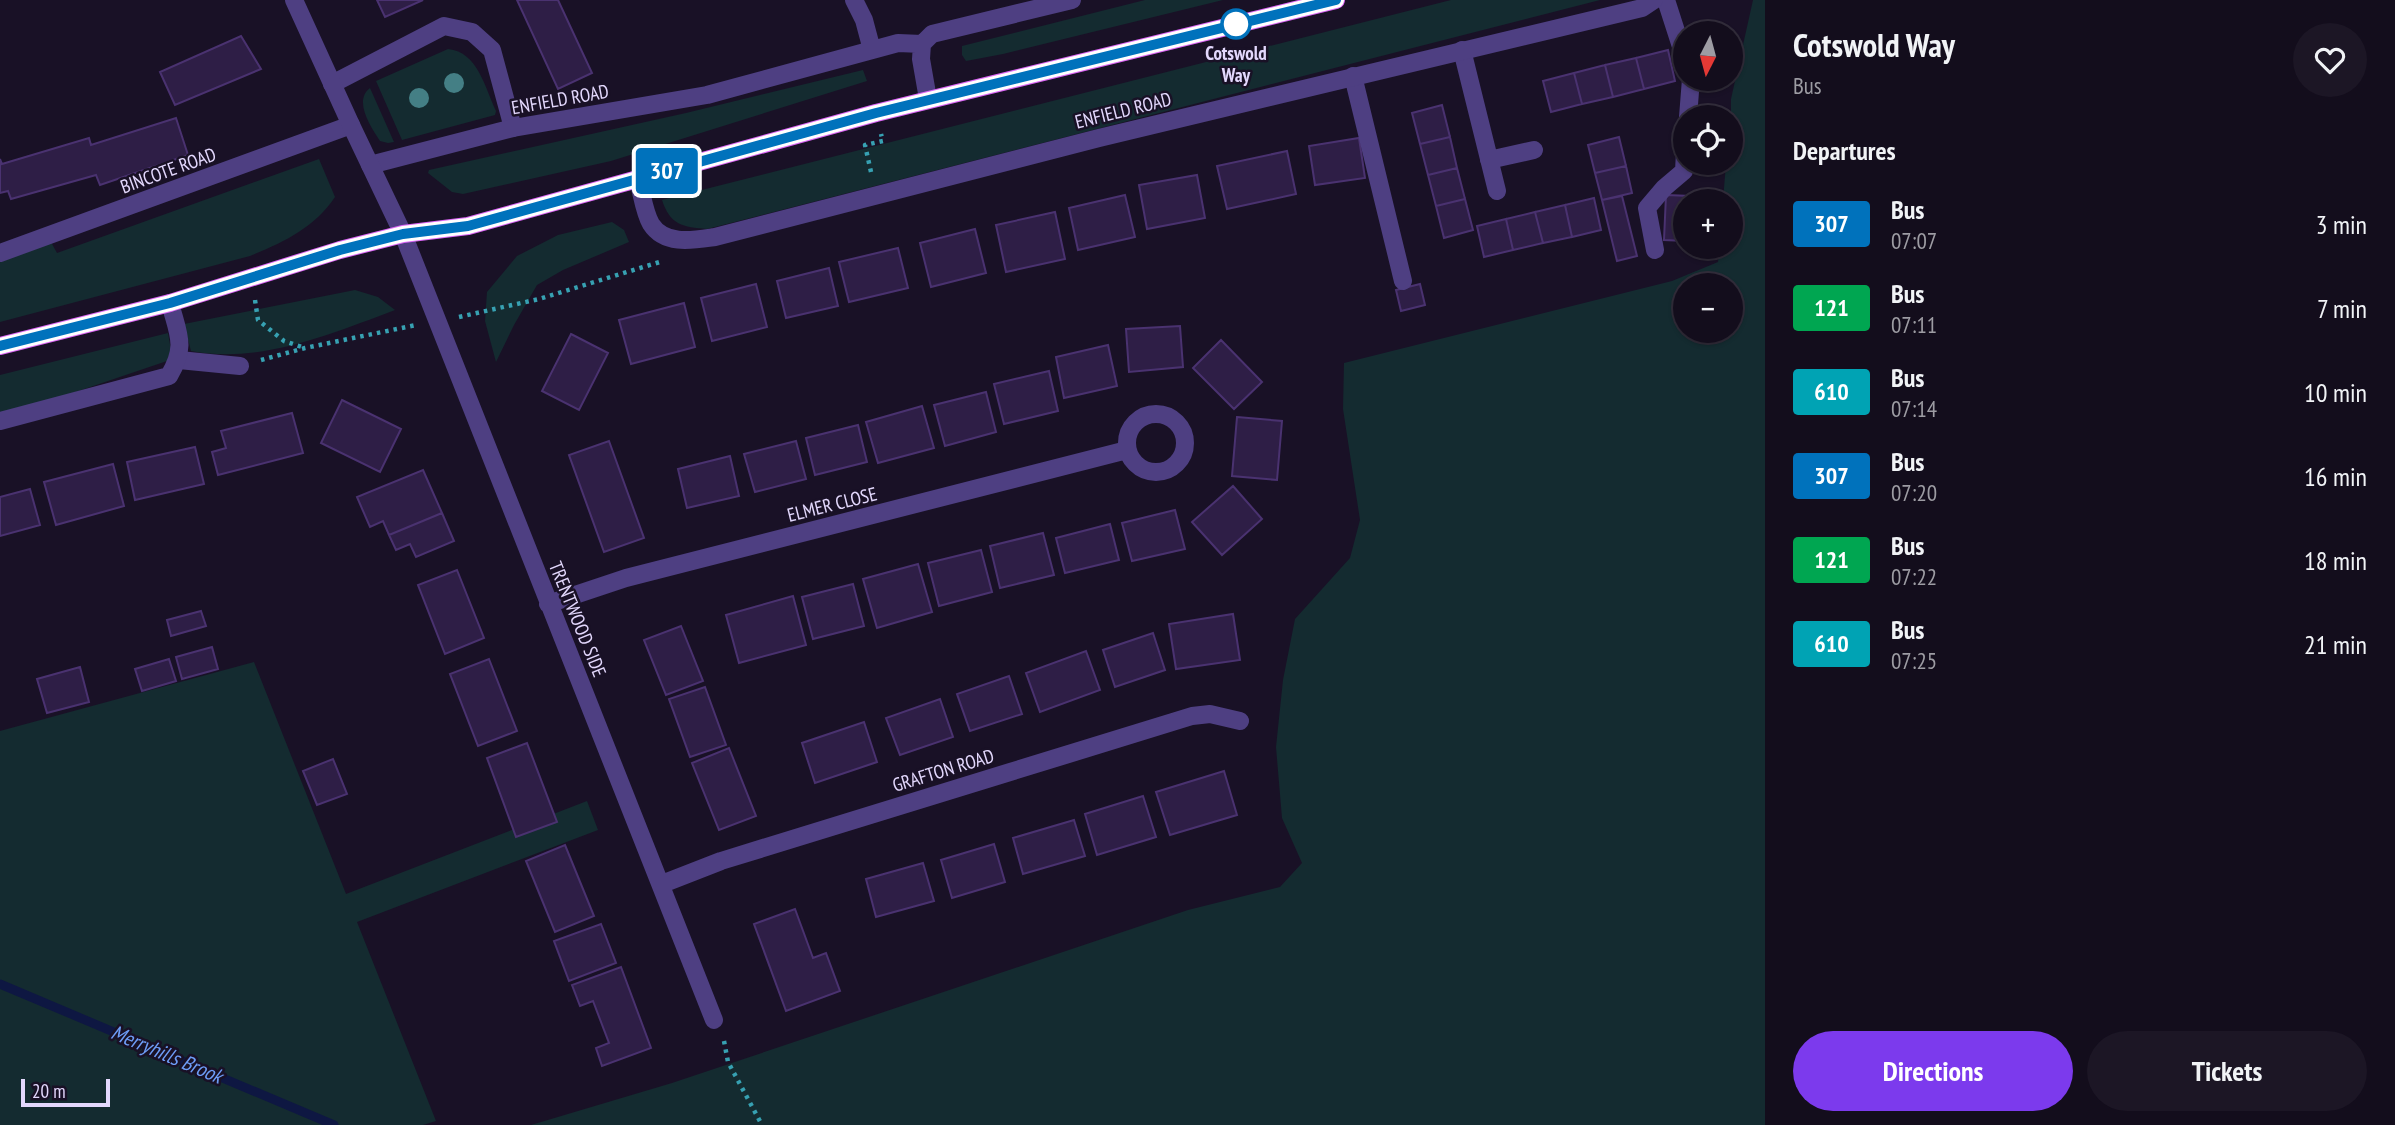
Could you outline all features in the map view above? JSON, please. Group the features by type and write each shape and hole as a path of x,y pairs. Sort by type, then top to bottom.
{"main road":[{"path":"0,346 170,303 340,250 403,234 468,226 928,99 1307,3 1336,0"}],"street":[{"path":"295,0 403,234"},
{"path":"854,0 864,20 872,50"},
{"name":"ENFIELD ROAD","path":"370,165 513,128 707,95 898,43 922,44 933,34 1072,0"},
{"name":"ENFIELD ROAD","path":"685,242 715,237 1353,76 1642,8 1654,0"},
{"path":"1666,0 1673,22"},
{"path":"332,84 444,26 472,32 492,50 513,128"},
{"path":"922,44 921,59 928,99"},
{"path":"1462,50 1497,191"},
{"path":"1353,76 1403,281"},
{"name":"BINCOTE ROAD","path":"0,253 351,125"},
{"path":"1489,160 1534,150"},
{"path":"1655,250 1647,208 1679,175"},
{"path":"638,180 651,224 663,234 685,242"},
{"name":"TRENTWOOD SIDE","path":"403,234 714,1020"},
{"path":"0,421 169,376 179,360 181,345 170,303"},
{"path":"179,360 240,366"},
{"name":"ELMER CLOSE","path":"548,604 626,578 1127,450"},
{"name":"GRAFTON ROAD","path":"662,884 721,861 1192,716 1224,716 1240,721"}],"path":[{"path":"876,113 883,141 865,145 876,195"},
{"path":"240,366 305,348 539,299 663,262 685,242"},
{"path":"252,278 258,320 284,341 305,348"},
{"path":"714,1020 727,1047 729,1062 762,1125"}],"green space":[{"path":"1145,0 1223,0 1003,54 966,61 962,55 962,46"},
{"path":"1451,0 1600,0 707,229 691,227 673,220 662,200"},
{"path":"1753,0 1765,0 1765,1125 531,1125 672,1083 1188,910 1280,887 1302,863 1282,818 1276,747 1283,680 1295,619 1350,558 1360,520 1343,409 1344,363 1673,281 1673,343 1743,343 1743,273 1691,273 1718,262 1718,259 1743,259 1743,189 1724,189 1725,175 1743,175 1743,105 1731,105 1733,91 1743,91 1743,45"},
{"path":"448,49 467,57 479,72 496,111 495,115 402,140 376,81"},
{"path":"863,70 867,81 611,161 463,194 452,192 428,173 429,170 686,113"},
{"path":"370,88 394,142 380,141 368,122 363,100"},
{"path":"319,159 335,197 308,226 286,239 250,256 0,322 0,260 51,242 57,253"},
{"path":"612,222 624,230 629,242 563,270 537,285 496,362 485,321 487,292 517,256 558,235"},
{"path":"355,290 378,297 395,310 321,337 269,350 217,354 191,351 184,324"},
{"path":"168,333 171,350 167,361 46,402 0,414 0,375"},
{"path":"254,662 346,894 587,801 598,830 357,922 436,1121 423,1125 0,1125 0,731"}],"building":[{"path":"377,0 423,0 385,17"},
{"path":"517,0 558,0 592,73 558,89"},
{"path":"241,36 261,69 175,105 160,72"},
{"path":"1668,50 1673,82 1644,89 1636,58"},
{"path":"1636,58 1644,89 1613,97 1605,65"},
{"path":"1605,65 1613,97 1582,104 1574,73"},
{"path":"1574,73 1582,104 1551,112 1543,81"},
{"path":"1442,105 1450,137 1420,144 1412,113"},
{"path":"176,118 188,155 100,185 96,175 11,199 8,191 0,193 0,159 2,164 89,138 91,145"},
{"path":"1450,137 1457,168 1428,175 1420,144"},
{"path":"1619,137 1626,166 1595,173 1588,145"},
{"path":"1359,138 1365,178 1315,185 1309,146"},
{"path":"1287,151 1296,194 1227,209 1217,166"},
{"path":"1626,166 1632,193 1602,200 1595,173"},
{"path":"1457,168 1465,199 1436,206 1428,175"},
{"path":"1197,175 1205,218 1147,229 1139,185"},
{"path":"1125,195 1135,237 1078,250 1069,208"},
{"path":"1666,195 1673,195 1673,240 1664,240"},
{"path":"1622,196 1637,256 1617,261 1602,200"},
{"path":"1594,198 1601,230 1572,237 1565,205"},
{"path":"1465,199 1473,230 1444,238 1436,206"},
{"path":"1565,205 1572,237 1543,243 1535,212"},
{"path":"1055,212 1065,259 1006,272 996,225"},
{"path":"1535,212 1543,243 1513,250 1506,219"},
{"path":"1506,219 1513,250 1484,257 1477,226"},
{"path":"975,229 986,273 931,287 920,243"},
{"path":"898,248 908,288 849,302 839,262"},
{"path":"829,268 838,306 786,318 777,281"},
{"path":"756,284 767,327 712,341 701,298"},
{"path":"1420,284 1425,305 1401,311 1396,290"},
{"path":"684,303 695,347 631,364 619,320"},
{"path":"1180,326 1183,367 1129,372 1126,329"},
{"path":"571,334 608,353 579,410 542,391"},
{"path":"1221,340 1262,382 1234,409 1193,368"},
{"path":"1108,345 1117,386 1064,398 1056,357"},
{"path":"1049,371 1058,411 1004,424 994,384"},
{"path":"986,392 996,432 945,446 934,405"},
{"path":"342,400 401,429 380,472 321,443"},
{"path":"922,406 934,448 878,463 866,422"},
{"path":"292,413 303,453 218,475 212,452 226,448 221,431"},
{"path":"1237,417 1282,421 1277,480 1232,476"},
{"path":"858,425 867,462 815,475 806,438"},
{"path":"609,441 644,538 604,552 569,455"},
{"path":"796,441 806,479 755,492 744,454"},
{"path":"195,447 204,484 135,500 127,462"},
{"path":"730,456 739,496 687,508 678,469"},
{"path":"113,464 124,506 56,525 44,482"},
{"path":"423,470 442,513 389,535 383,521 370,527 357,497"},
{"path":"1233,486 1262,519 1222,555 1192,522"},
{"path":"30,489 40,525 0,536 0,497"},
{"path":"1175,510 1185,549 1132,561 1122,523"},
{"path":"442,513 454,541 416,557 410,544 396,550 389,535"},
{"path":"1110,524 1119,560 1065,573 1056,538"},
{"path":"1043,533 1054,575 1000,588 990,546"},
{"path":"981,550 992,592 939,606 928,563"},
{"path":"918,564 932,612 877,628 863,579"},
{"path":"457,570 484,638 445,654 418,585"},
{"path":"853,584 864,626 813,639 802,597"},
{"path":"793,596 806,645 739,663 726,615"},
{"path":"201,611 206,626 171,636 167,620"},
{"path":"1233,614 1240,660 1176,669 1169,624"},
{"path":"681,626 703,681 666,695 644,640"},
{"path":"1153,633 1165,670 1115,687 1103,650"},
{"path":"212,647 218,669 182,679 176,657"},
{"path":"1086,651 1100,690 1040,712 1026,673"},
{"path":"169,659 176,681 142,691 135,669"},
{"path":"489,659 517,731 478,746 450,674"},
{"path":"80,667 89,702 47,713 37,679"},
{"path":"1009,676 1022,714 970,731 957,694"},
{"path":"705,687 726,745 690,757 669,699"},
{"path":"940,699 953,737 900,755 886,718"},
{"path":"864,722 877,762 815,783 802,743"},
{"path":"527,743 557,822 516,837 487,758"},
{"path":"729,748 756,816 719,830 692,763"},
{"path":"333,759 347,794 317,805 303,771"},
{"path":"1224,771 1237,815 1170,835 1156,792"},
{"path":"1143,796 1156,837 1097,855 1085,814"},
{"path":"1074,820 1085,856 1023,874 1013,838"},
{"path":"994,844 1005,882 952,898 941,860"},
{"path":"565,845 594,916 555,932 526,861"},
{"path":"923,863 934,901 876,917 866,879"},
{"path":"795,909 813,958 826,953 840,991 786,1011 754,924"},
{"path":"601,924 616,963 569,981 554,941"},
{"path":"621,967 651,1048 602,1066 596,1048 609,1043 593,1001 580,1006 572,985"}],"waterway":[{"name":"Merryhills Brook","path":"0,984 334,1125"}],"bus line":[{"name":"307","path":"0,346 170,303 340,250 403,234 468,226 928,99 1336,0"}],"place":[{"name":"Cotswold Way","path":"1236,24"}]}
